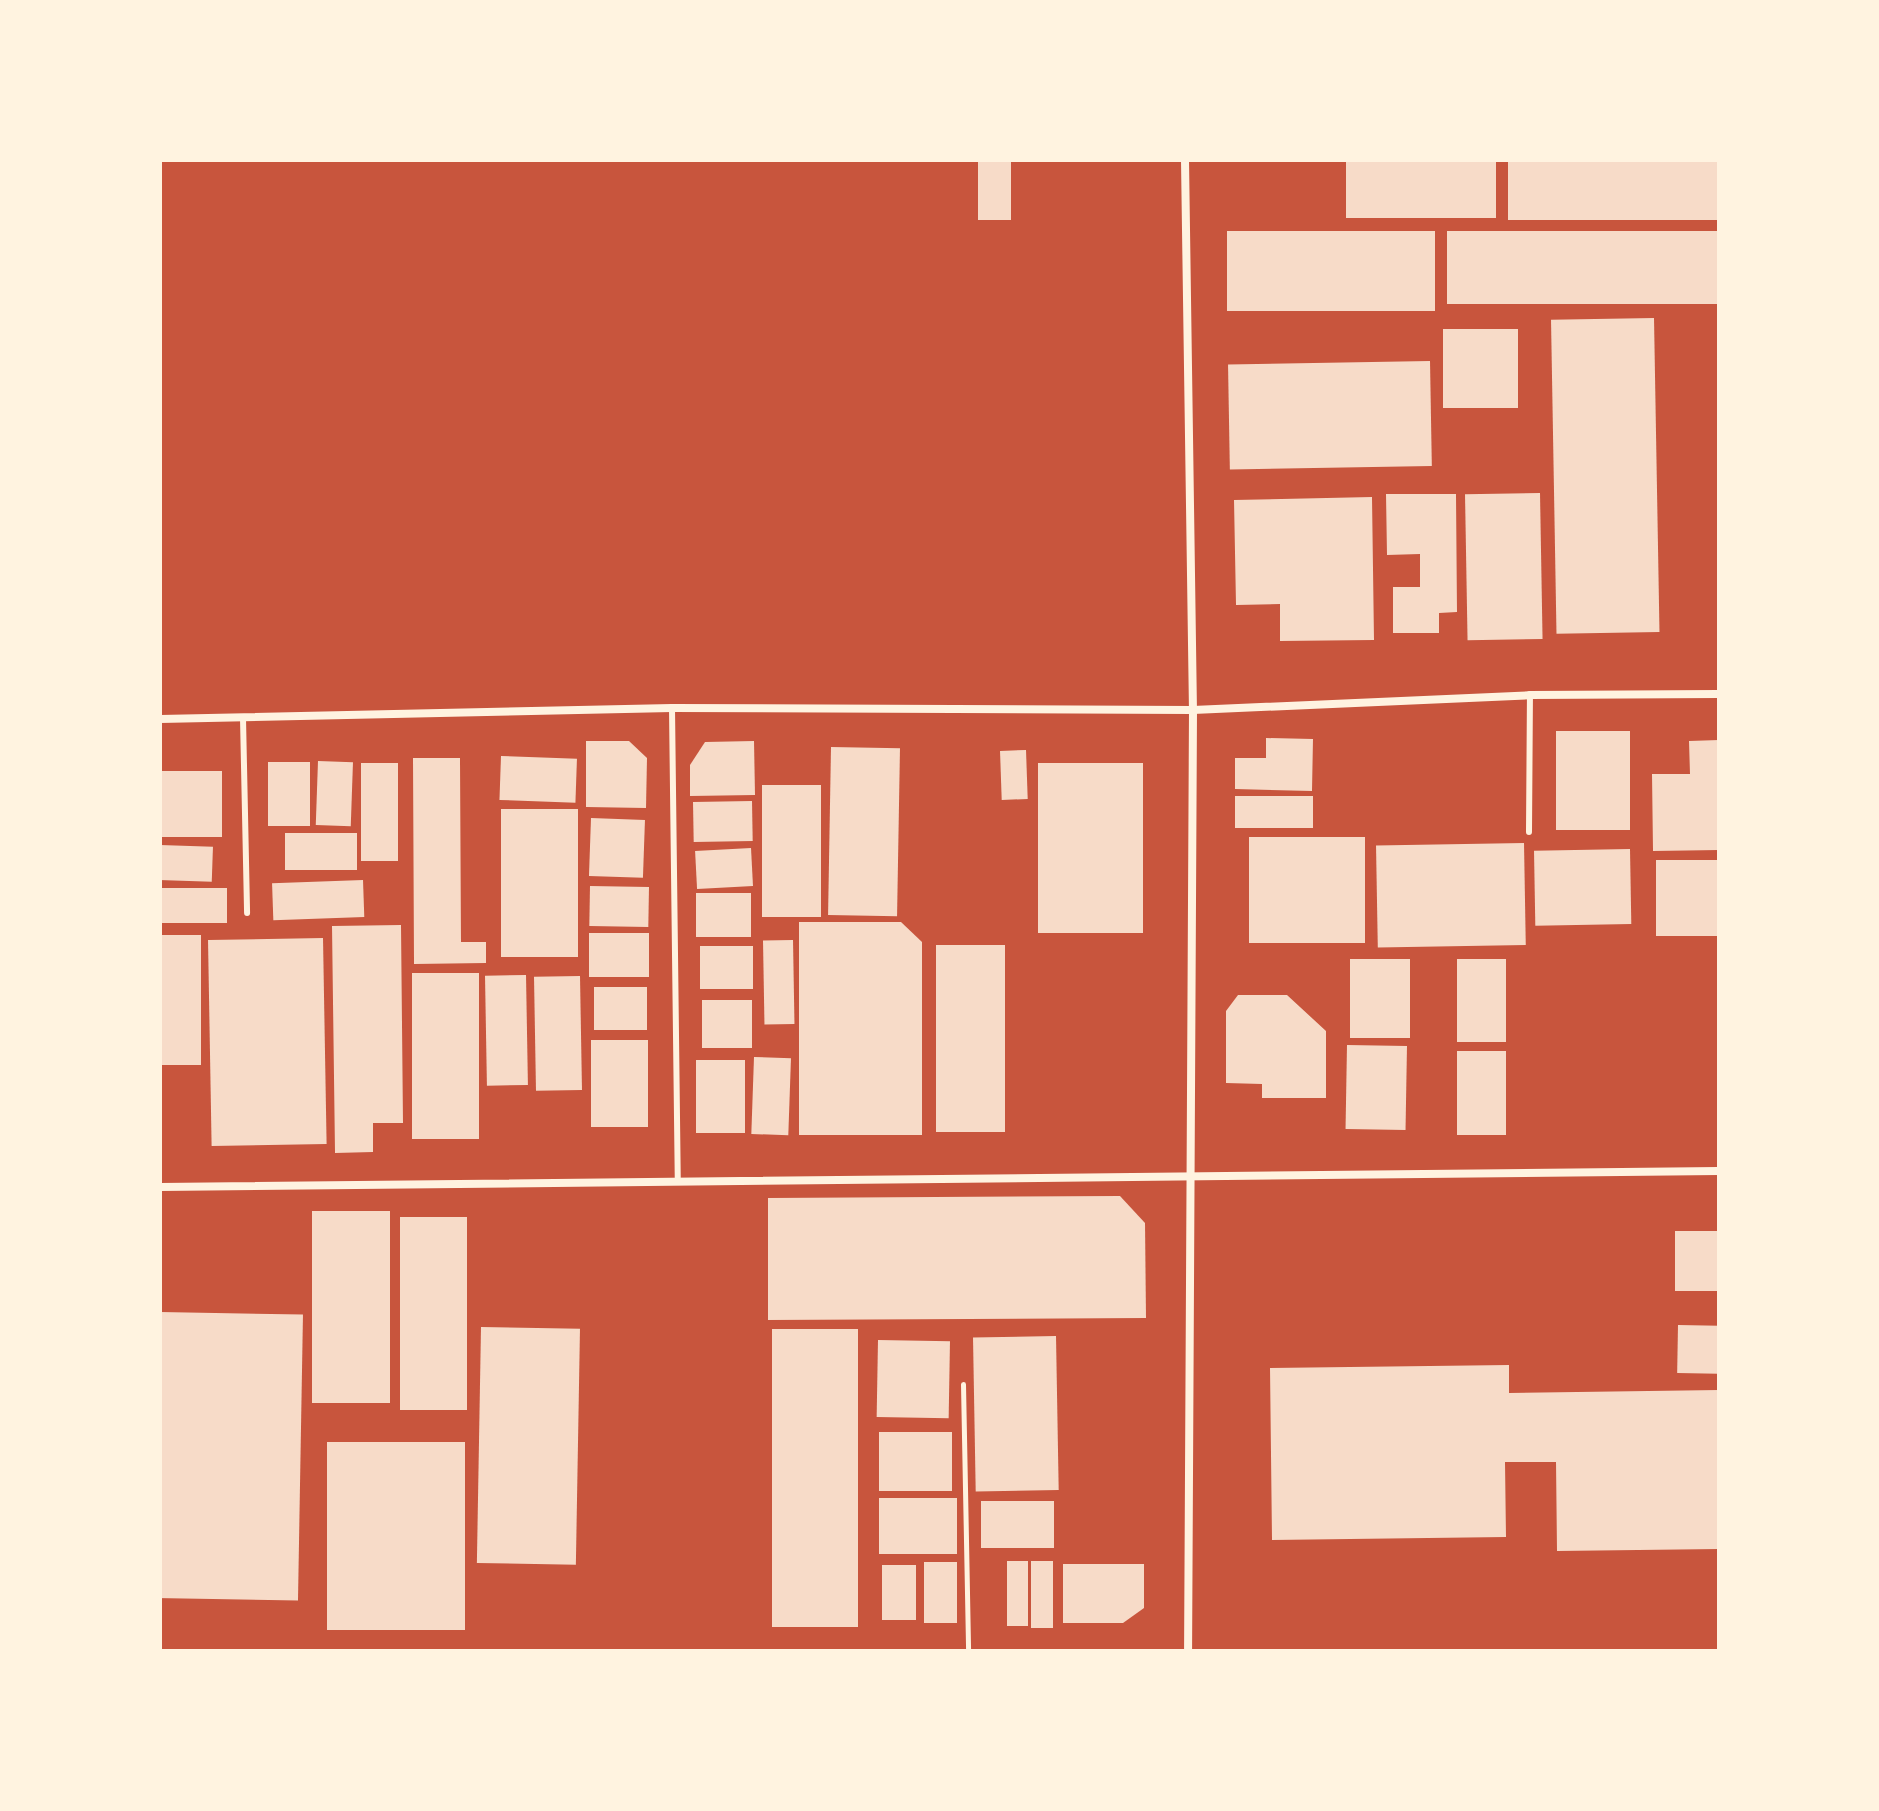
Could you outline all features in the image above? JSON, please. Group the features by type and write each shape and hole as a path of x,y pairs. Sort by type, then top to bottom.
{"street":[{"path":"1185,160 1193,710 1188,1651"},
{"path":"160,719 672,708 1193,710 1530,695 1719,694"},
{"path":"160,1187 1719,1171"}],"lane":[{"path":"1529,832 1530,695"},
{"path":"672,708 678,1181"},
{"path":"243,718 247,913"}],"path":[{"path":"963,1384 968,1651"}],"building":[{"path":"978,160 1011,160 1011,220 978,220"},
{"path":"1346,160 1496,160 1496,218 1346,218"},
{"path":"1508,160 1719,160 1719,220 1508,220"},
{"path":"1227,231 1435,231 1435,311 1227,311"},
{"path":"1447,231 1719,231 1719,304 1447,304"},
{"path":"1654,318 1659,632 1556,634 1551,320"},
{"path":"1443,329 1518,329 1518,408 1443,408"},
{"path":"1430,361 1432,466 1230,470 1228,365"},
{"path":"1540,493 1543,639 1468,640 1465,494"},
{"path":"1386,494 1456,494 1457,612 1439,613 1439,633 1393,633 1393,587 1420,587 1420,554 1387,555"},
{"path":"1372,497 1374,640 1280,641 1280,604 1236,605 1234,500"},
{"path":"1556,731 1630,731 1630,830 1556,830"},
{"path":"1266,738 1313,739 1312,791 1235,789 1235,758 1266,758"},
{"path":"1719,740 1719,850 1653,851 1652,774 1690,774 1689,741"},
{"path":"586,741 629,741 647,758 646,808 586,807"},
{"path":"754,741 755,795 690,796 690,765 705,742"},
{"path":"831,747 900,748 897,916 828,915"},
{"path":"1026,750 1028,799 1002,800 1000,751"},
{"path":"501,756 577,759 575,803 499,800"},
{"path":"413,758 460,758 461,942 486,942 486,963 414,964"},
{"path":"318,761 353,762 351,826 316,825"},
{"path":"268,762 310,762 310,826 268,826"},
{"path":"361,763 398,763 398,861 361,861"},
{"path":"1038,763 1143,763 1143,933 1038,933"},
{"path":"160,771 222,771 222,837 160,837"},
{"path":"762,785 821,785 821,917 762,917"},
{"path":"1235,796 1313,796 1313,828 1235,828"},
{"path":"752,801 753,841 694,842 693,802"},
{"path":"501,809 578,809 578,957 501,957"},
{"path":"591,818 645,820 643,878 589,876"},
{"path":"285,833 357,833 357,870 285,870"},
{"path":"1249,837 1365,837 1365,943 1249,943"},
{"path":"1524,843 1526,945 1378,948 1376,846"},
{"path":"160,845 213,847 212,882 160,880"},
{"path":"751,848 753,886 697,889 695,851"},
{"path":"1630,849 1631,924 1535,926 1534,851"},
{"path":"1656,860 1719,860 1719,936 1656,936"},
{"path":"363,880 364,917 273,920 272,883"},
{"path":"590,886 649,887 648,927 589,926"},
{"path":"160,888 227,888 227,923 160,923"},
{"path":"696,893 751,893 751,937 696,937"},
{"path":"799,922 901,922 922,942 922,1135 799,1135"},
{"path":"401,925 403,1123 373,1123 373,1152 335,1153 332,926"},
{"path":"589,933 649,933 649,977 589,977"},
{"path":"160,935 201,935 201,1065 160,1065"},
{"path":"323,938 327,1144 212,1146 208,940"},
{"path":"793,940 794,1024 764,1025 763,941"},
{"path":"936,945 1005,945 1005,1132 936,1132"},
{"path":"700,946 753,946 753,989 700,989"},
{"path":"1350,959 1410,959 1410,1038 1350,1038"},
{"path":"1457,959 1506,959 1506,1042 1457,1042"},
{"path":"412,973 479,973 479,1139 412,1139"},
{"path":"526,975 528,1085 487,1086 485,976"},
{"path":"580,976 582,1090 536,1091 534,977"},
{"path":"594,987 647,987 647,1030 594,1030"},
{"path":"1238,995 1287,995 1326,1031 1326,1098 1262,1098 1262,1084 1226,1083 1226,1011"},
{"path":"702,1000 752,1000 752,1048 702,1048"},
{"path":"591,1040 648,1040 648,1127 591,1127"},
{"path":"1347,1045 1407,1046 1406,1130 1346,1129"},
{"path":"1457,1051 1506,1051 1506,1135 1457,1135"},
{"path":"754,1057 791,1058 788,1135 751,1134"},
{"path":"696,1060 745,1060 745,1133 696,1133"},
{"path":"1120,1196 1145,1223 1146,1318 768,1320 768,1198"},
{"path":"312,1211 390,1211 390,1403 312,1403"},
{"path":"400,1217 467,1217 467,1410 400,1410"},
{"path":"1675,1231 1719,1231 1719,1291 1675,1291"},
{"path":"160,1312 303,1314 298,1600 160,1598"},
{"path":"1678,1325 1719,1326 1718,1374 1677,1373"},
{"path":"481,1327 580,1329 576,1565 477,1563"},
{"path":"772,1329 858,1329 858,1627 772,1627"},
{"path":"1056,1336 1059,1490 976,1491 973,1337"},
{"path":"878,1340 950,1341 949,1418 877,1417"},
{"path":"1509,1365 1509,1393 1719,1390 1719,1549 1557,1551 1556,1462 1505,1462 1506,1537 1272,1540 1270,1368"},
{"path":"879,1432 952,1432 952,1491 879,1491"},
{"path":"327,1442 465,1442 465,1630 327,1630"},
{"path":"879,1498 957,1498 957,1554 879,1554"},
{"path":"981,1501 1054,1501 1054,1548 981,1548"},
{"path":"1007,1561 1028,1561 1028,1626 1007,1626"},
{"path":"1031,1561 1053,1561 1053,1628 1031,1628"},
{"path":"924,1562 957,1562 957,1623 924,1623"},
{"path":"1063,1564 1144,1564 1144,1608 1123,1623 1063,1623"},
{"path":"882,1565 916,1565 916,1620 882,1620"}]}
